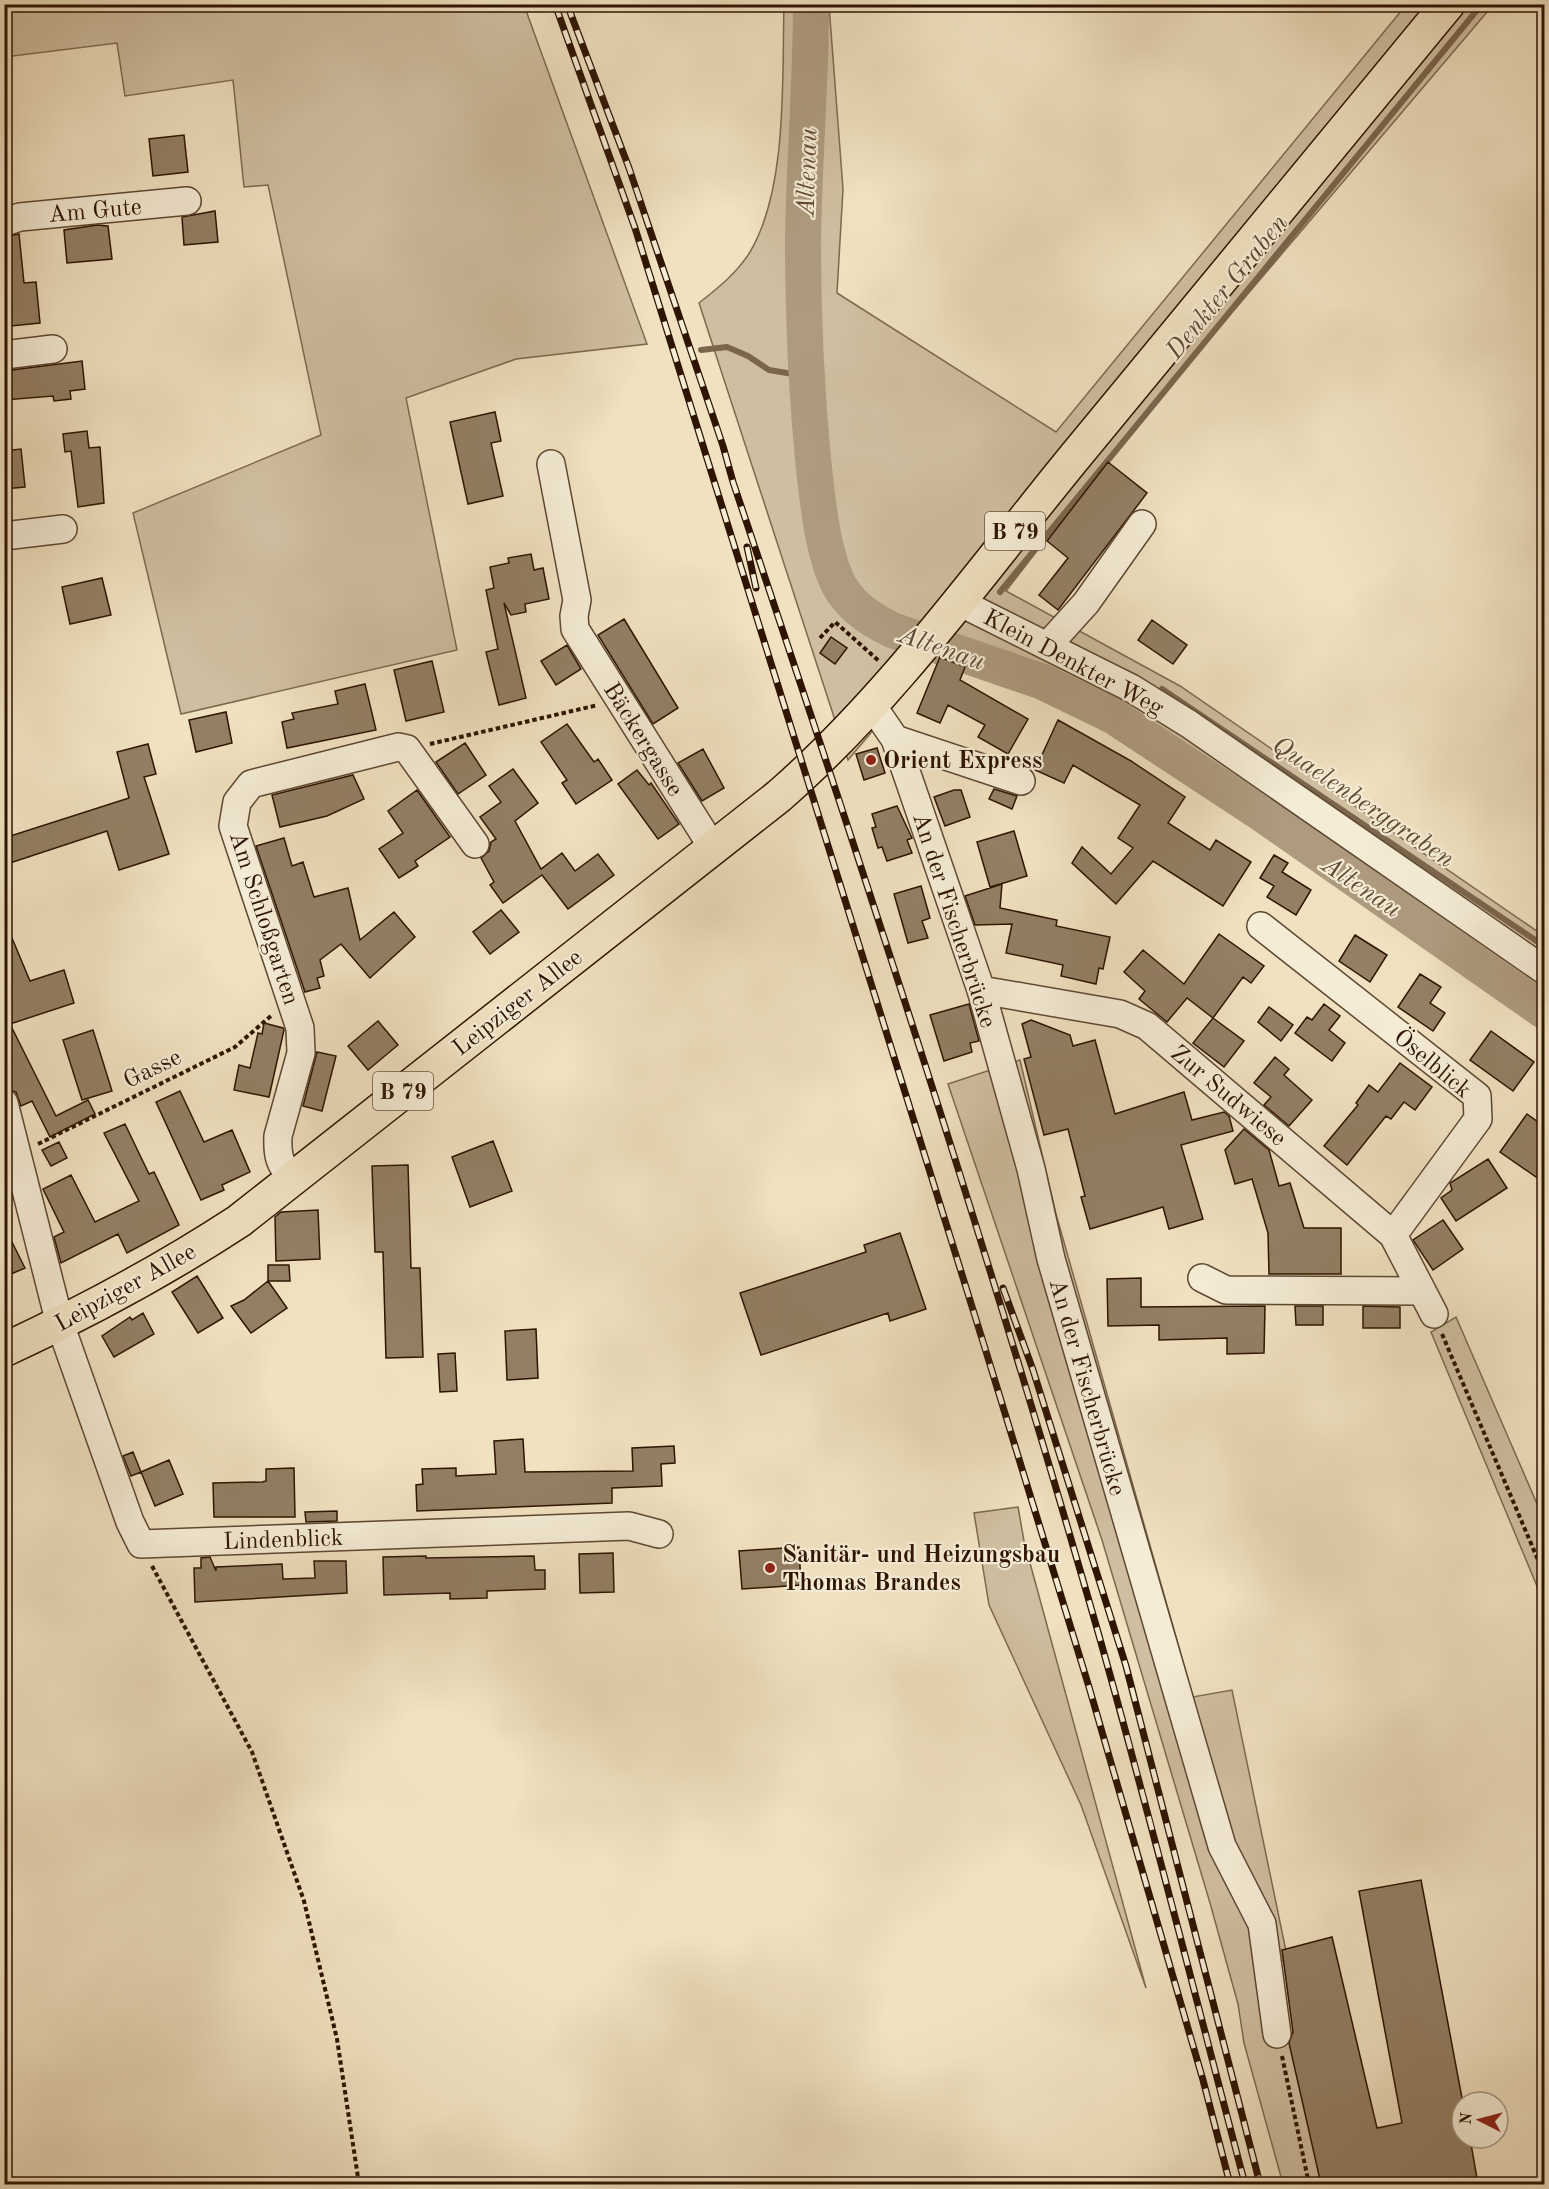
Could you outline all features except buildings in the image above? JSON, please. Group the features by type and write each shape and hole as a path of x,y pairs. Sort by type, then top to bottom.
{"main road":[{"name":"B 79","path":"894,666 935,629 959,602 1071,461 1448,4"},
{"name":"Leipziger Allee","path":"4,1350 60,1324 181,1259 239,1221 294,1180 408,1087 713,848 816,763 871,704 894,666"}],"street":[{"name":"Am Gute","path":"4,222 20,217 187,201"},
{"path":"4,355 53,349"},
{"name":"Bäckergasse","path":"551,464 577,600 574,616 575,629 713,848"},
{"path":"1048,645 1086,603 1142,524"},
{"path":"4,536 63,529"},
{"name":"Klein Denkter Weg","path":"959,602 1131,688 1190,724 1545,970"},
{"name":"An der Fischerbrücke","path":"871,704 895,739 981,990 1031,1169 1051,1259 1221,1846 1262,1924 1277,2034"},
{"path":"895,739 1021,781"},
{"name":"Am Schloßgarten","path":"294,1180 279,1163 277,1149 278,1136 301,1053 300,1028 233,826 237,802 251,784 398,747 407,749"},
{"path":"407,749 475,844"},
{"name":"Öselblick","path":"1261,926 1476,1096 1479,1119 1393,1234"},
{"name":"Zur Sudwiese","path":"981,990 1120,1014 1147,1026 1393,1234 1428,1302"},
{"path":"4,1103 19,1154 60,1324 130,1522 141,1544"},
{"path":"1202,1278 1226,1290 1428,1302"},
{"name":"Lindenblick","path":"141,1544 629,1526 659,1534"}],"path":[{"path":"820,638 835,622 894,666"},
{"path":"407,749 620,700"},
{"name":"Gasse","path":"19,1154 235,1047 290,998"},
{"path":"1428,1302 1545,1574"},
{"path":"141,1544 252,1752 296,1878 337,2039 359,2184"},
{"path":"1277,2034 1309,2184"}],"shaded area":[{"path":"4,5 524,5 647,344 516,359 406,398 457,650 181,714 133,513 321,435 268,185 244,187 233,80 125,96 117,43 5,57"},
{"path":"784,5 829,5 843,189 837,293 1056,432 1406,5 1493,5 1112,454 1006,591 1180,686 1544,936 1544,1031 1523,1013 1090,714 1045,692 940,651 848,760 699,303 727,280 745,260 762,226 771,197 780,132"},
{"path":"1020,1060 1056,1214 1193,1697 1232,1690 1287,1956 1280,1963 1288,2031 1321,2184 1283,2184 1244,2043 1238,2004 1210,1903 1102,1540 948,1084"},
{"path":"1456,1317 1544,1520 1544,1603 1431,1332"},
{"path":"1018,1507 1024,1541 1146,1988 1081,1805 989,1605 974,1513"}],"waterway":[{"name":"Altenau","path":"811,4 803,241 807,377 813,459 821,524 834,574 845,594 876,622 892,630 1043,682 1113,716 1262,814 1544,1011"},
{"name":"Denkter Graben","path":"1000,592 1482,4"},
{"path":"701,350 727,347 748,356 769,370 805,376"},
{"name":"Quaelenberggraben","path":"1162,689 1544,946"}],"railway":[{"path":"555,4 635,228 984,1345 1089,1687 1203,2080 1230,2184"},
{"path":"567,4 629,168 723,446 875,911 1012,1343 1098,1632 1245,2184"},
{"path":"747,547 756,588"},
{"path":"1003,1288 1033,1370 1126,1666 1260,2184"}],"place":[{"name":"Orient Express","path":"871,760"},
{"name":"Sanitär- und Heizungsbau Thomas Brandes","path":"770,1568"}]}
